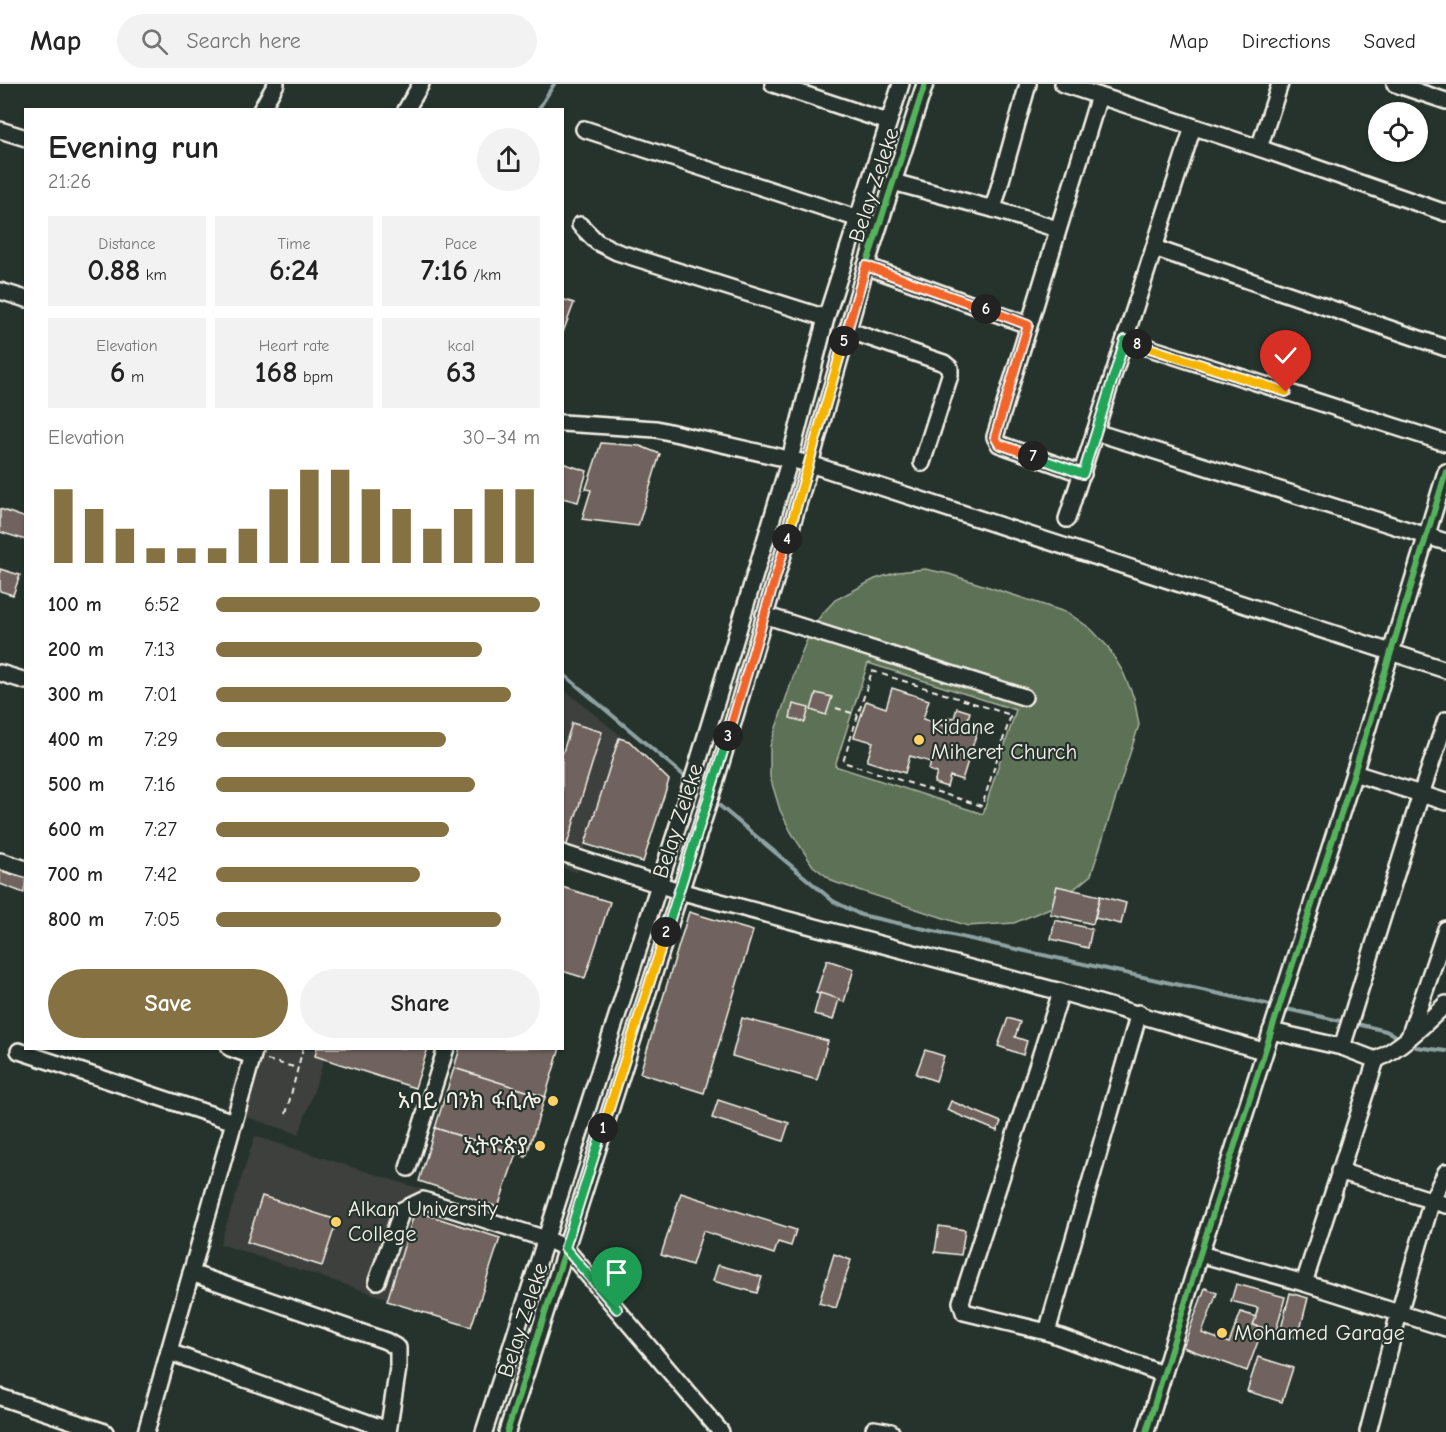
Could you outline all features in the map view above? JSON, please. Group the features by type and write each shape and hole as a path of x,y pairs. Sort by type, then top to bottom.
{"street":[{"path":"262,108 274,84"},
{"path":"407,108 421,84"},
{"path":"773,84 888,122"},
{"name":"Belay Zeleke","path":"484,1432 687,800 790,459 826,318 901,84"},
{"name":"Belay Zeleke","path":"507,1432 715,783 866,266 925,84"},
{"path":"993,209 1028,84"},
{"path":"1063,84 1259,148 1446,213"},
{"path":"1259,148 1280,84"},
{"path":"1395,84 1446,101"},
{"path":"1083,474 999,444 995,437 1099,96"},
{"path":"1067,519 1193,128"},
{"path":"584,129 879,225"},
{"path":"0,130 24,137"},
{"path":"893,182 993,209 1057,230"},
{"path":"580,225 597,242 617,252 826,318"},
{"path":"1154,248 1446,348"},
{"path":"866,266 1028,325"},
{"path":"0,291 24,298"},
{"path":"847,330 944,363 950,368 950,375 922,463"},
{"path":"1125,340 1446,443"},
{"path":"564,423 656,429 810,464 1446,670"},
{"path":"1095,432 1446,542"},
{"path":"1146,1432 1263,1052 1274,1026 1354,773 1446,472"},
{"path":"764,615 1024,697"},
{"path":"0,673 24,680"},
{"path":"1342,1047 1446,720"},
{"path":"1354,773 1446,802"},
{"path":"564,854 679,891 1139,1013 1263,1052"},
{"path":"0,861 24,868"},
{"path":"1408,1040 1446,929"},
{"path":"1061,992 961,1302 964,1312 1047,1332 1163,1374"},
{"path":"1274,1026 1376,1060 1394,1052 1446,1004"},
{"path":"1047,1332 1139,1013"},
{"path":"408,1168 445,1050"},
{"path":"19,1051 234,1122"},
{"path":"146,1432 254,1052"},
{"path":"1304,1283 1376,1060"},
{"path":"1339,1171 1439,1203"},
{"path":"1368,1432 1399,1313 1439,1203 1446,1172"},
{"path":"377,1281 402,1210 423,1200 546,1239 565,1248 721,1432"},
{"path":"1200,1254 1304,1283 1446,1328"},
{"path":"169,1352 388,1431 398,1368 398,1348 386,1341 191,1273"},
{"path":"0,1397 105,1432"},
{"path":"874,1429 891,1432"}],"path":[{"path":"872,671 1011,715 982,806 843,762 858,715 872,671"},
{"path":"836,708 858,715"},
{"path":"286,1114 302,1050"},
{"path":"254,1052 298,1068"}],"shaded area":[{"path":"564,690 621,736 577,872 564,868"},
{"path":"243,1050 328,1050 299,1134 225,1110"},
{"name":"Alkan University College","path":"255,1136 452,1199 417,1308 220,1244"}],"green space":[{"path":"925,569 949,574 1068,613 1091,629 1108,647 1123,672 1134,698 1139,725 1091,875 1052,907 1014,923 968,926 834,882 813,866 780,810 770,777 770,746 811,630 835,600 875,579 898,572","holes":["868,663 1016,710 983,814 835,766"]}],"building":[{"path":"564,300 574,303 564,330"},
{"path":"601,443 640,446 660,454 638,526 582,519 591,490 586,489"},
{"path":"564,464 587,471 578,502 564,498"},
{"path":"0,509 24,517 24,539 0,532"},
{"path":"0,569 20,575 13,595 0,591"},
{"name":"Kidane Miheret Church","path":"892,688 929,700 923,719 945,726 948,717 954,718 957,708 970,712 967,722 979,726 962,780 950,776 947,787 934,783 937,773 929,770 931,762 910,756 905,773 867,761 873,742 854,737 866,701 886,708"},
{"path":"816,693 832,697 826,715 811,710"},
{"path":"793,704 809,708 805,722 790,718"},
{"path":"572,723 602,732 565,851 564,851 564,749"},
{"path":"619,738 629,741 669,780 643,862 585,844"},
{"path":"0,867 24,876 24,893 0,884"},
{"path":"1057,886 1100,896 1093,924 1050,914"},
{"path":"564,888 610,902 585,978 564,972"},
{"path":"1100,896 1126,903 1121,924 1095,918"},
{"path":"689,912 753,931 704,1093 640,1073"},
{"path":"1055,920 1092,929 1088,948 1051,939"},
{"path":"827,960 854,969 844,1002 816,993"},
{"path":"820,993 839,999 833,1020 814,1014"},
{"path":"742,1018 828,1041 817,1080 732,1056"},
{"path":"1008,1018 1020,1022 1015,1037 1027,1041 1023,1055 998,1046"},
{"path":"316,1050 427,1050 415,1088 315,1056"},
{"path":"459,1050 559,1050 545,1097 454,1068"},
{"path":"925,1050 944,1056 936,1081 916,1074"},
{"path":"454,1068 545,1097 526,1157 435,1128"},
{"path":"718,1100 789,1123 783,1141 712,1118"},
{"path":"951,1101 1001,1122 997,1131 947,1110"},
{"path":"435,1128 516,1154 498,1207 419,1181"},
{"path":"681,1193 796,1230 791,1246 778,1242 774,1254 703,1231 692,1265 661,1255"},
{"path":"262,1196 337,1220 322,1266 247,1242"},
{"path":"415,1211 500,1238 471,1327 387,1301"},
{"path":"939,1226 965,1230 961,1255 935,1252"},
{"path":"834,1254 851,1260 836,1308 819,1303"},
{"path":"718,1265 762,1277 757,1293 713,1281"},
{"path":"1236,1284 1285,1297 1276,1331 1253,1325 1258,1308 1231,1301"},
{"path":"1205,1288 1217,1293 1202,1333 1229,1343 1241,1312 1256,1317 1253,1325 1263,1328 1247,1371 1183,1347"},
{"path":"1290,1293 1308,1298 1298,1338 1280,1333"},
{"path":"1258,1357 1293,1368 1282,1402 1247,1391"}],"waterway":[{"path":"539,108 554,84"},
{"path":"564,675 688,779"},
{"path":"714,801 833,901 861,915 1275,1006"},
{"path":"1282,1008 1345,1022"},
{"path":"1353,1023 1386,1031 1400,1038"},
{"path":"1409,1043 1416,1047 1446,1051"}],"cycle path":[{"path":"507,1432 715,783 866,266 925,84"},
{"path":"1146,1432 1200,1254 1354,773 1446,472"}],"place":[{"name":"Kidane Miheret Church","path":"919,740"},
{"name":"አባይ ባንክ ፋሲሎ","path":"553,1101"},
{"name":"ኢትዮጵያ","path":"540,1146"},
{"name":"Alkan University College","path":"336,1222"},
{"name":"Mohamed Garage","path":"1222,1333"}],"route":[{"path":"617,1309 565,1248 715,783 866,266 1028,325 995,437 996,441 1083,474 1125,340 1286,392"}]}
